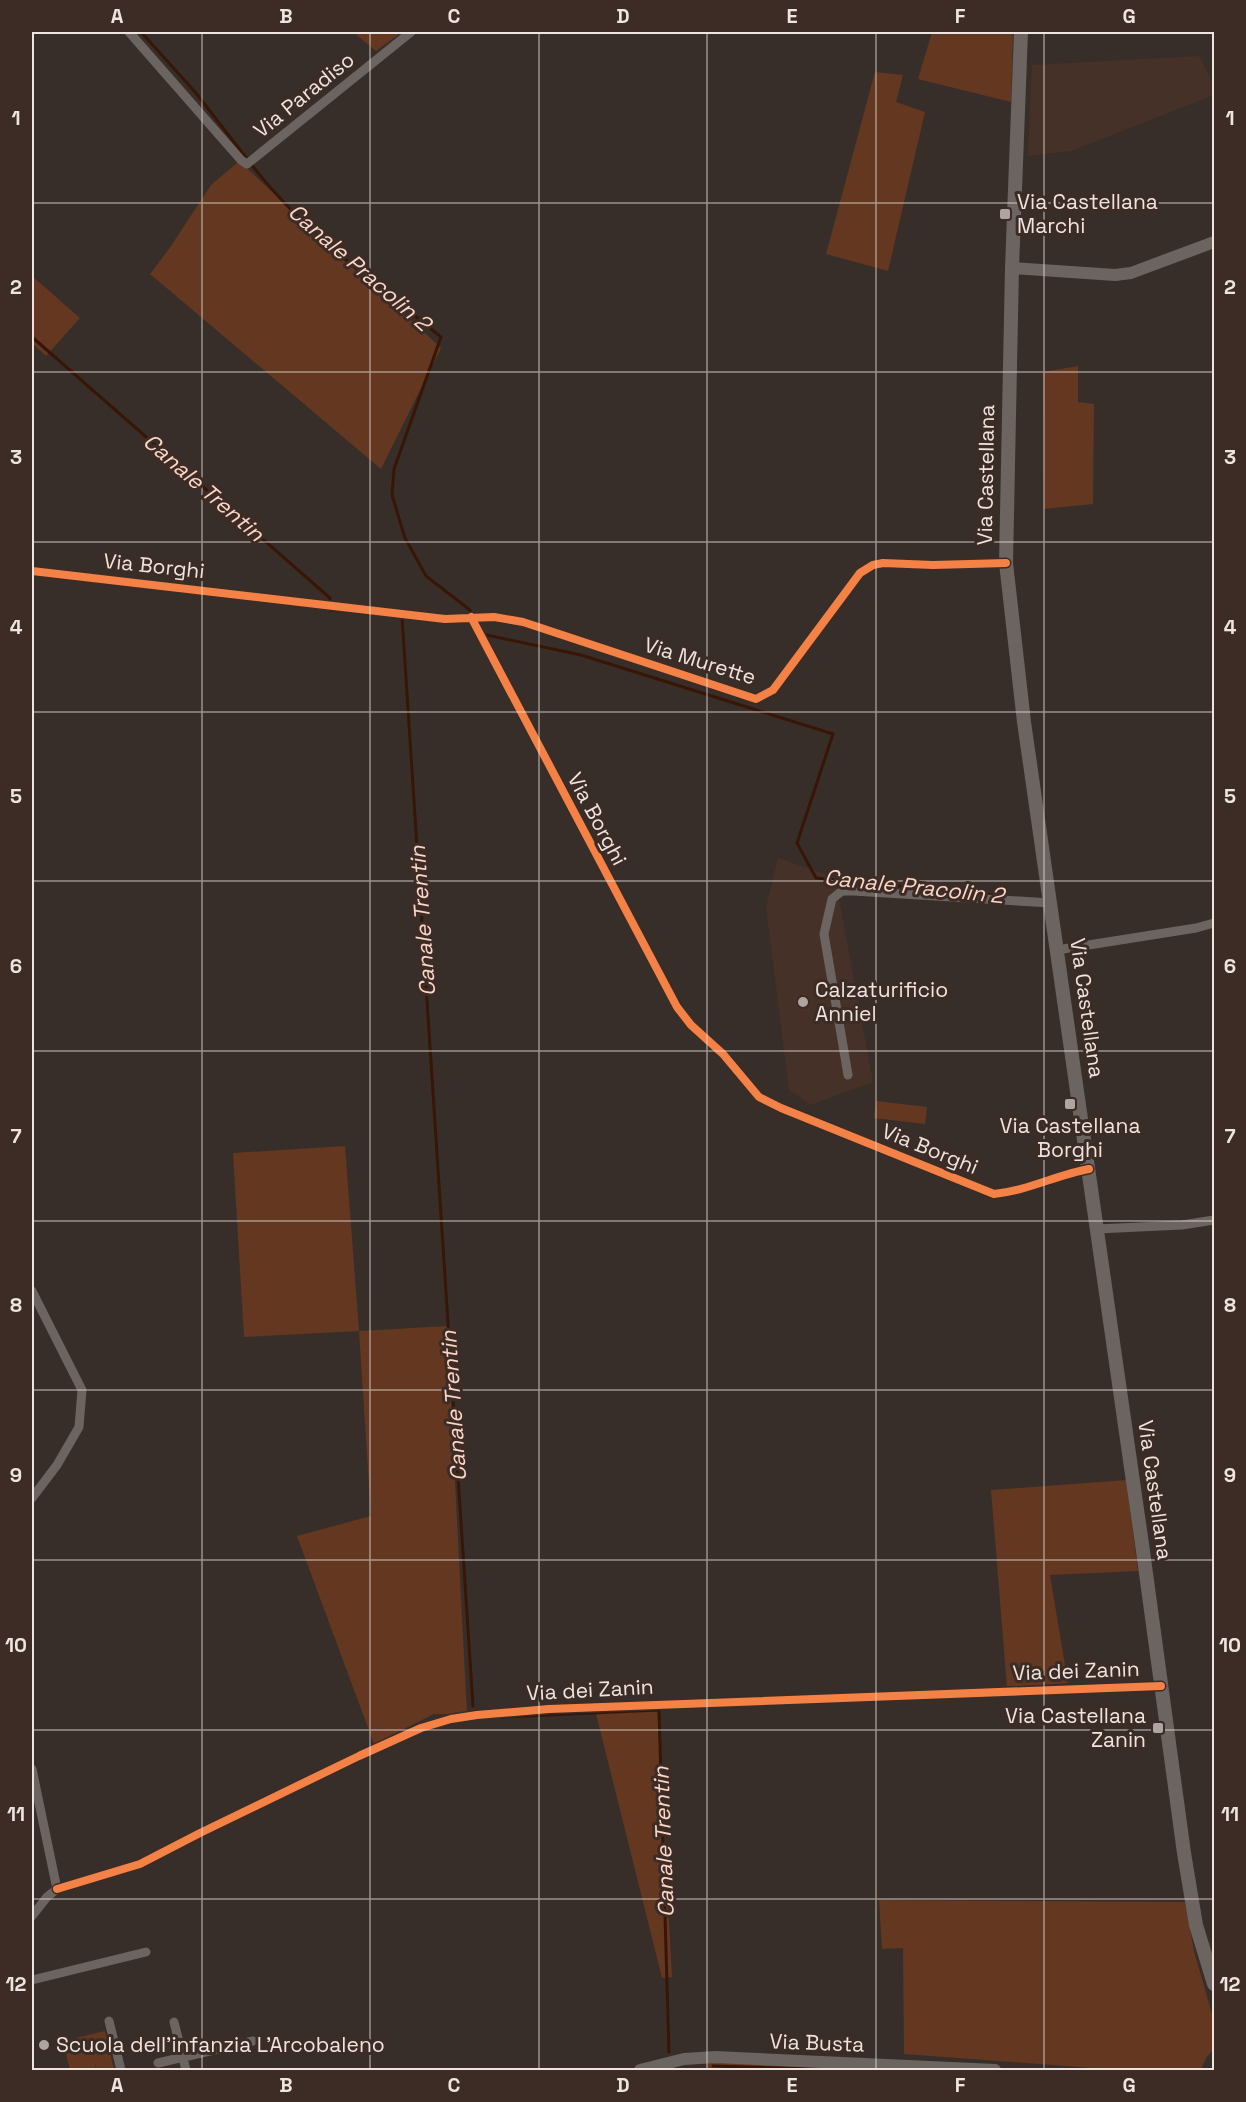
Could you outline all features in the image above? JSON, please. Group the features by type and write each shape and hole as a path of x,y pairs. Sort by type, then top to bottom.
{"main road":[{"name":"Via Castellana","path":"1021,32 1012,268 1006,563 1024,722 1184,1853 1196,1925 1215,1984"}],"street":[{"name":"Via Paradiso","path":"129,32 247,164 411,32"},
{"path":"1012,268 1115,275 1131,273 1215,242"},
{"name":"Via Murette","path":"471,617 494,617 523,622 756,699 773,690 860,573 873,565 883,563 933,565 1006,563"},
{"name":"Via Borghi","path":"32,571 445,619 471,617 677,1007 691,1025 723,1054 759,1097 994,1194 1013,1192 1076,1171 1089,1169"},
{"path":"848,1075 824,934 832,899 842,891 853,891 1051,903"},
{"path":"1057,950 1215,923"},
{"path":"1097,1229 1182,1225 1215,1220"},
{"path":"32,1291 82,1390 79,1427 57,1465 32,1498"},
{"name":"Via dei Zanin","path":"57,1889 140,1864 359,1756 421,1728 451,1719 549,1709 1161,1686"},
{"path":"32,1769 57,1889 46,1897 32,1916"},
{"path":"32,1980 146,1952"},
{"path":"109,2021 121,2070"},
{"path":"174,2022 186,2070"},
{"path":"158,2063 253,2041"},
{"name":"Via Busta","path":"640,2070 667,2062 700,2057 995,2070"}],"shaded area":[{"path":"353,32 402,32 376,51"},
{"path":"932,32 1013,32 1011,102 918,79"},
{"path":"1199,56 1214,85 1214,95 1071,151 1028,156 1032,65"},
{"path":"875,72 903,75 896,102 925,112 888,271 826,254"},
{"path":"239,161 441,348 381,469 150,274 211,185"},
{"path":"32,276 80,318 46,356 32,343"},
{"path":"1078,366 1078,402 1094,404 1093,504 1044,509 1043,372"},
{"path":"778,858 835,877 873,1082 810,1105 789,1090 766,907"},
{"path":"876,1101 927,1107 925,1124 874,1118"},
{"path":"345,1146 359,1331 244,1337 233,1153"},
{"path":"447,1326 467,1714 434,1714 374,1744 297,1536 371,1516 359,1331"},
{"path":"1126,1480 1138,1571 1050,1575 1068,1683 1007,1687 991,1490"},
{"path":"657,1704 672,1977 662,1978 594,1706"},
{"path":"879,1900 1185,1902 1194,1951 1214,2021 1214,2049 1206,2058 1201,2070 1119,2070 904,2054 903,1948 882,1949"},
{"path":"105,2031 114,2070 97,2070 95,2061 96,2070 70,2070 63,2041"},
{"path":"707,2061 842,2068 842,2070 708,2070"}],"waterway":[{"name":"Canale Pracolin 2","path":"141,32 196,93 247,159"},
{"name":"Canale Pracolin 2","path":"251,164 293,212 341,256 441,337 394,469 392,495 405,538 426,576 470,610 472,615"},
{"name":"Canale Trentin","path":"32,337 330,598 330,610 339,611"},
{"name":"Canale Trentin","path":"402,617 473,1706"},
{"name":"Canale Pracolin 2","path":"482,634 581,655 833,734 797,843 816,878 993,895"},
{"name":"Canale Trentin","path":"502,1717 659,1710 669,2052"},
{"name":"Canale Trentin","path":"713,2066 845,2070"}],"cycle path":[{"path":"32,571 445,619 494,617 523,622 756,699 773,690 860,573 873,565 883,563 933,565 1006,563"},
{"path":"471,617 677,1007 691,1025 723,1054 759,1097 994,1194 1018,1190 1089,1169"},
{"path":"57,1889 140,1864 359,1756 421,1728 451,1719 549,1709 1161,1686"}],"place":[{"name":"Via Castellana Marchi","path":"1005,214"},
{"name":"Calzaturificio Anniel","path":"803,1002"},
{"name":"Via Castellana Borghi","path":"1070,1104"},
{"name":"Via Castellana Zanin","path":"1158,1728"},
{"name":"Scuola dell'infanzia L'Arcobaleno","path":"44,2045"}]}
